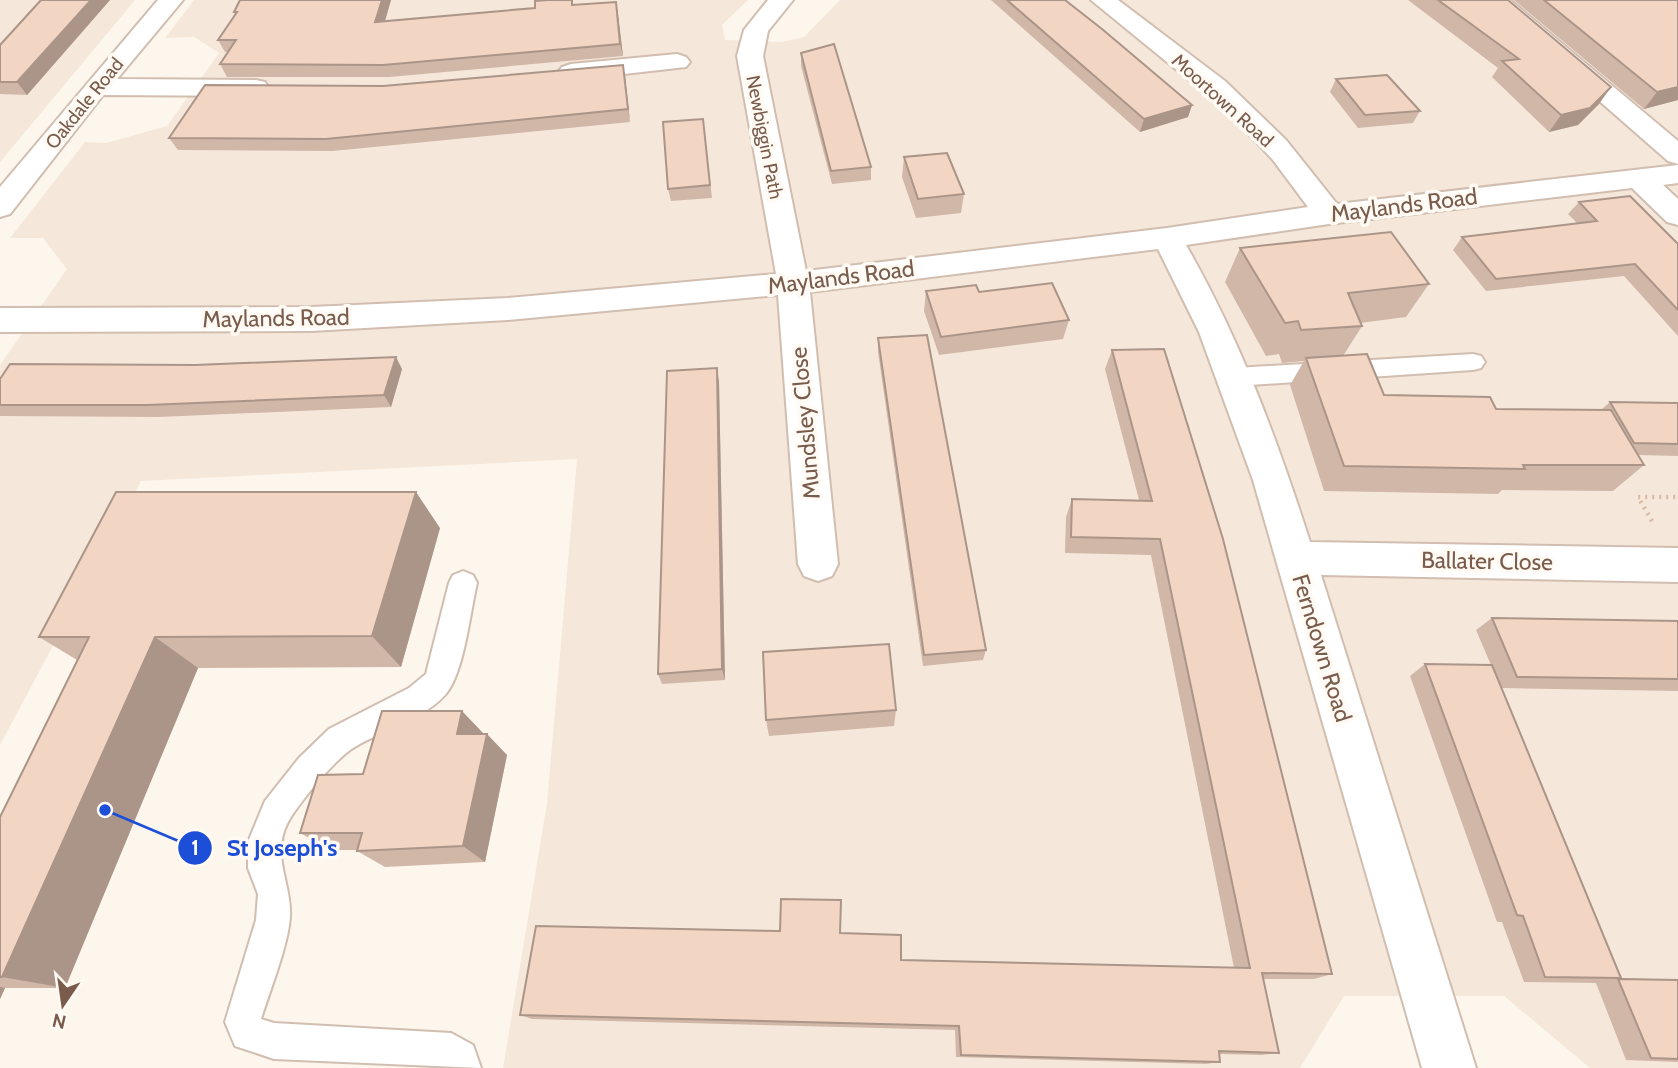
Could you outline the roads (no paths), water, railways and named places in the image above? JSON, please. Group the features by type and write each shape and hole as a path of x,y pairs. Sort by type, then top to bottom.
{"street":[{"name":"Oakdale Road","path":"0,207 170,0"},
{"name":"Newbiggin Path","path":"781,0 755,30 750,56 793,283"},
{"name":"Moortown Road","path":"1103,0 1209,82 1245,115 1275,145 1329,214"},
{"path":"1496,0 1678,155"},
{"path":"541,74 677,62"},
{"path":"96,87 277,88"},
{"name":"Maylands Road","path":"0,320 105,322 324,318 508,309 793,283 1167,238 1329,214 1678,174"},
{"path":"1639,178 1678,215"},
{"name":"Ferndown Road","path":"1167,238 1203,302 1236,377 1295,558 1449,1068"},
{"name":"Mundsley Close","path":"793,283 818,564"},
{"name":"Ballater Close","path":"1295,558 1678,565"}],"lane":[{"path":"1236,377 1473,362"},
{"path":"463,583 443,669 436,684 419,698 340,739 310,769 276,812 264,842 264,868 274,894 273,920 243,1022 248,1033 274,1041 451,1051 460,1058 463,1068"}],"place":[{"name":"St Joseph's","path":"105,810"}]}
